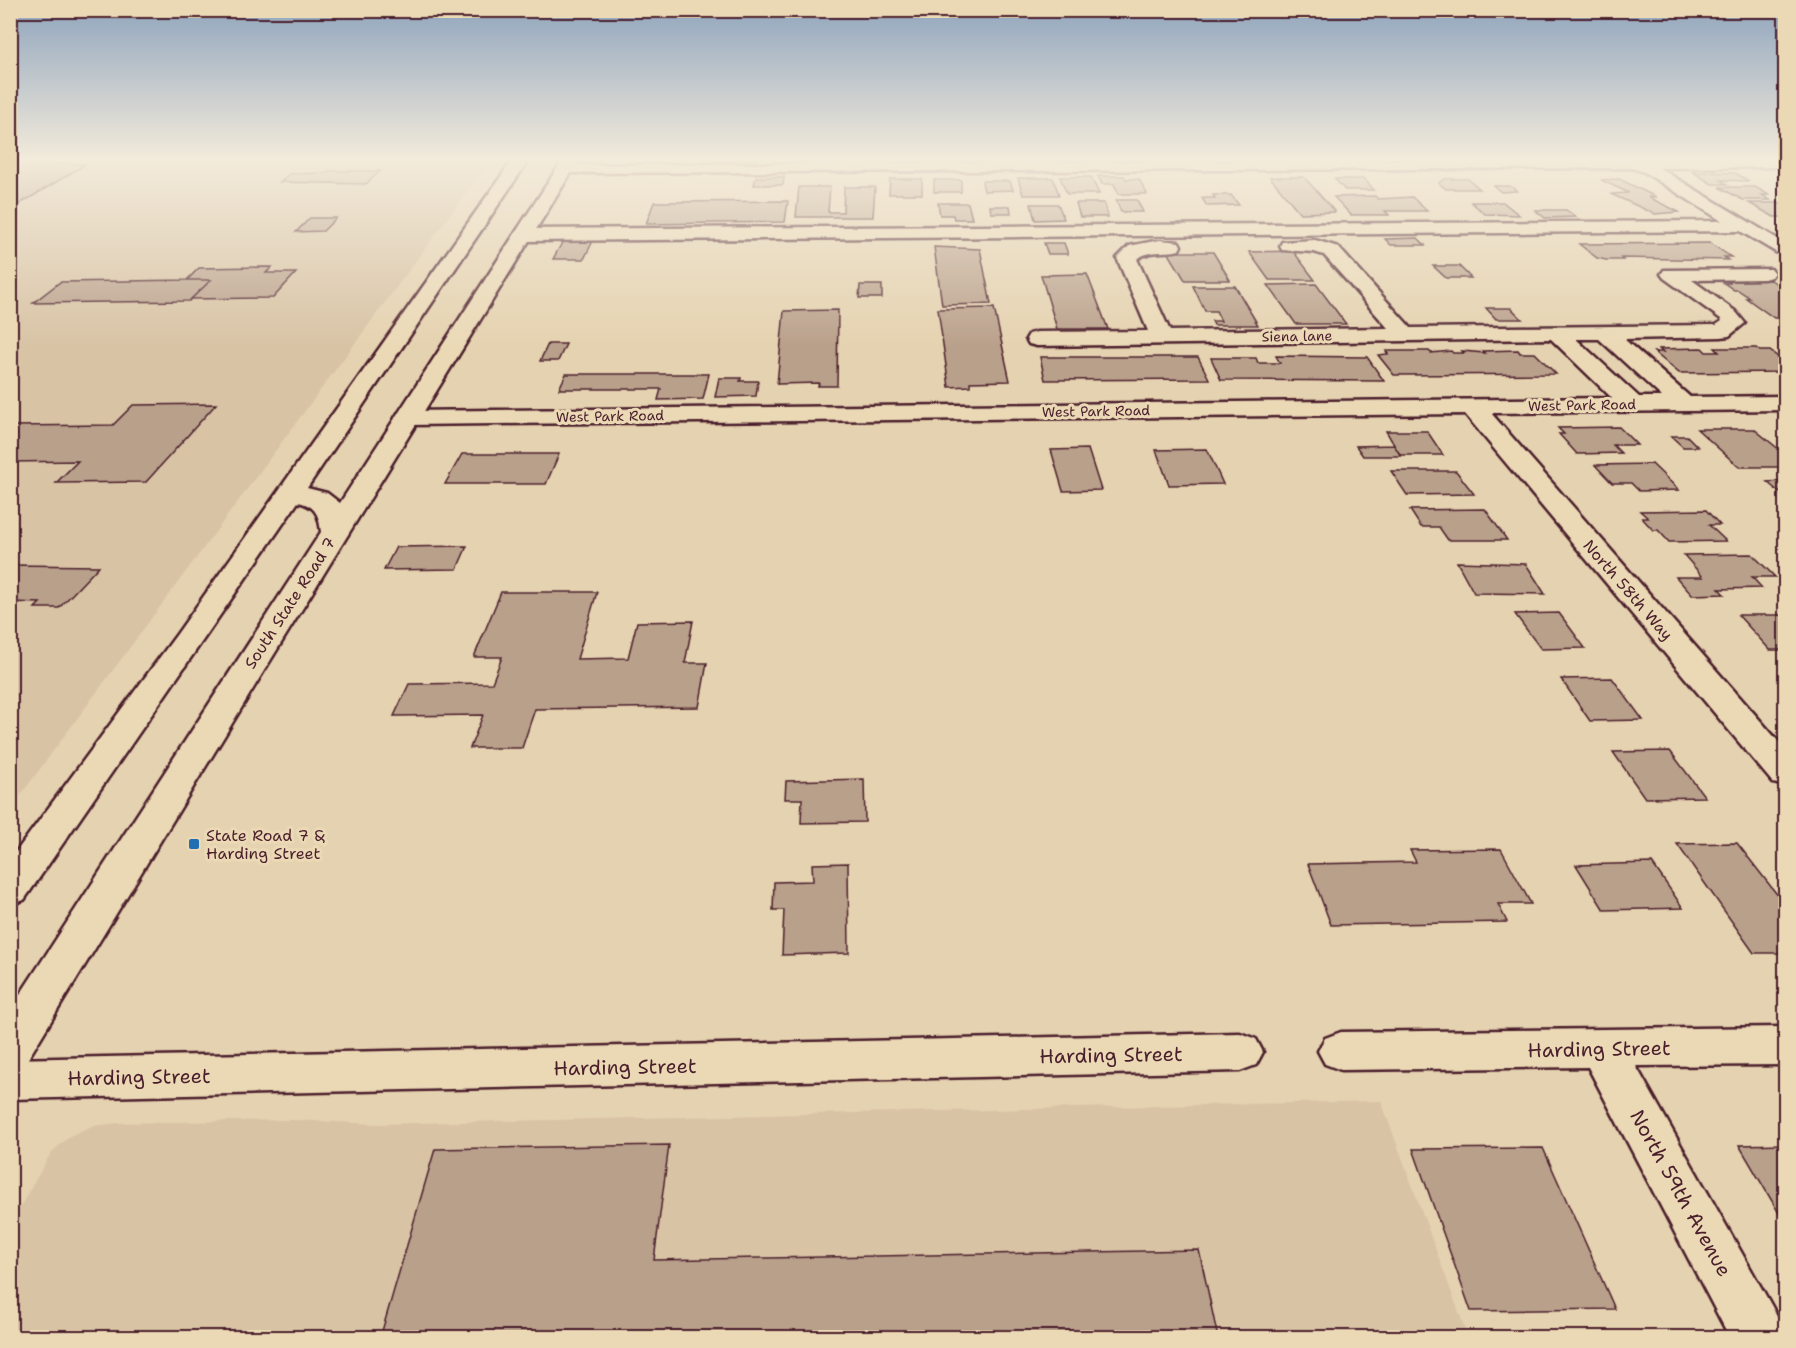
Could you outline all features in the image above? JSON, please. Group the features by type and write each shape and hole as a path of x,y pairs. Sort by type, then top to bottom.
{"street":[{"name":"South State Road 7","path":"10,1049 335,533 385,406 487,221"},
{"name":"South State Road 7","path":"10,890 291,492 385,406 524,235 532,221"},
{"path":"1734,221 1785,252"},
{"path":"524,235 1742,226"},
{"path":"1162,338 1126,258 1131,252 1153,246 1315,246 1331,251 1405,335"},
{"name":"Siena lane","path":"1037,339 1721,331 1734,324 1728,315 1671,274 1764,273"},
{"path":"1605,332 1684,404"},
{"path":"1557,333 1632,404"},
{"name":"West Park Road","path":"385,406 1472,406 1785,403"},
{"name":"North 58th Way","path":"1472,406 1785,774"},
{"path":"291,492 316,498 327,505 333,512 335,533"},
{"name":"Harding Street","path":"1341,1051 1785,1046"},
{"name":"North 59th Avenue","path":"1602,1049 1760,1338"},
{"name":"Harding Street","path":"10,1079 1240,1052"}],"shaded area":[{"path":"11,221 445,221 11,808"},
{"path":"1381,1101 1468,1337 11,1338 11,1223 51,1153 70,1136 92,1126 119,1123 291,1120 378,1124"}],"building":[{"path":"307,221 333,221 323,231 296,232"},
{"path":"647,221 785,221 785,222 646,224"},
{"path":"1418,238 1425,245 1391,245 1385,239"},
{"path":"563,241 593,241 584,259 553,259"},
{"path":"1044,243 1064,243 1068,254 1048,254"},
{"path":"1710,243 1731,257 1724,257 1728,260 1621,258 1623,260 1606,260 1597,258 1579,244"},
{"path":"934,247 980,249 991,304 942,305"},
{"path":"1293,251 1315,280 1269,280 1249,252"},
{"path":"1168,252 1213,252 1230,280 1185,280"},
{"path":"1433,266 1459,266 1471,278 1446,278"},
{"path":"272,267 266,273 296,273 273,298 191,299 211,280 187,280 199,268"},
{"path":"1087,274 1108,329 1057,329 1041,275"},
{"path":"211,280 189,301 33,303 60,282"},
{"path":"1771,280 1786,290 1786,322 1780,318 1774,318 1746,298 1750,298 1724,283 1731,283 1727,281"},
{"path":"1316,284 1346,324 1296,324 1268,285"},
{"path":"860,285 882,285 882,298 859,298"},
{"path":"1193,286 1235,286 1258,325 1214,325 1212,321 1221,321 1216,311 1205,311"},
{"path":"994,308 1010,381 970,382 970,386 949,387 938,309"},
{"path":"1486,308 1511,308 1522,319 1496,319"},
{"path":"838,310 837,386 818,386 819,383 777,384 784,311"},
{"path":"548,344 566,344 558,361 540,361"},
{"path":"1702,348 1706,352 1719,352 1715,348 1756,348 1760,351 1770,351 1786,363 1786,372 1679,373 1654,352 1663,352 1659,349"},
{"path":"1518,350 1520,353 1535,353 1556,374 1394,375 1378,355 1388,354 1386,351 1485,353 1483,351"},
{"path":"1276,356 1367,357 1384,381 1221,380 1211,358 1256,358 1258,363 1280,363"},
{"path":"1040,357 1198,357 1209,379 1045,380"},
{"path":"566,374 709,374 703,399 658,400 661,389 559,389"},
{"path":"719,378 758,381 756,396 715,397"},
{"path":"216,404 146,482 56,483 78,461 10,462 10,426 113,425 133,405"},
{"path":"1619,427 1637,445 1613,445 1621,453 1577,454 1559,434 1564,434 1558,428"},
{"path":"1697,429 1754,429 1786,455 1786,467 1739,467"},
{"path":"1386,431 1427,431 1443,455 1400,455"},
{"path":"1671,436 1687,436 1698,447 1683,447"},
{"path":"1394,445 1401,456 1363,456 1356,446"},
{"path":"1088,449 1101,490 1063,491 1051,450"},
{"path":"1207,449 1223,484 1169,485 1156,450"},
{"path":"462,454 559,454 546,484 445,484"},
{"path":"1652,464 1679,490 1639,491 1631,483 1612,483 1595,465"},
{"path":"1391,471 1456,471 1474,494 1407,495"},
{"path":"1786,481 1786,498 1767,482"},
{"path":"1485,509 1507,540 1448,540 1439,527 1421,527 1410,510"},
{"path":"1706,510 1720,525 1709,525 1726,541 1669,542 1658,530 1653,530 1642,518 1648,518 1640,511"},
{"path":"467,546 457,569 384,570 396,547"},
{"path":"1752,554 1775,577 1752,577 1762,588 1719,589 1724,594 1692,595 1676,577 1703,577 1684,555"},
{"path":"1457,562 1526,564 1545,594 1474,593"},
{"path":"10,565 99,566 59,608 35,608 40,603 10,602"},
{"path":"501,592 597,592 577,659 628,658 637,622 693,621 685,663 707,663 699,707 535,709 522,748 470,748 483,715 394,716 409,684 492,683 502,657 474,657"},
{"path":"1559,613 1585,648 1541,649 1515,614"},
{"path":"1738,615 1786,615 1786,650 1770,650"},
{"path":"1612,678 1643,720 1590,721 1561,679"},
{"path":"1670,751 1705,797 1645,798 1613,752"},
{"path":"864,779 865,822 801,823 802,799 785,799 786,781"},
{"path":"1737,843 1786,906 1786,953 1754,953 1677,844"},
{"path":"1501,849 1531,904 1498,904 1507,922 1331,925 1308,864 1416,862 1410,850"},
{"path":"848,863 849,953 782,955 784,910 773,910 774,882 813,881 812,864"},
{"path":"1652,863 1683,908 1604,910 1576,865"},
{"path":"1786,1144 1786,1225 1739,1145"},
{"path":"669,1145 654,1260 1199,1250 1218,1338 380,1338 435,1149"},
{"path":"1543,1148 1615,1309 1471,1311 1413,1149"}],"place":[{"name":"State Road 7 & Harding Street","path":"194,844"}]}
